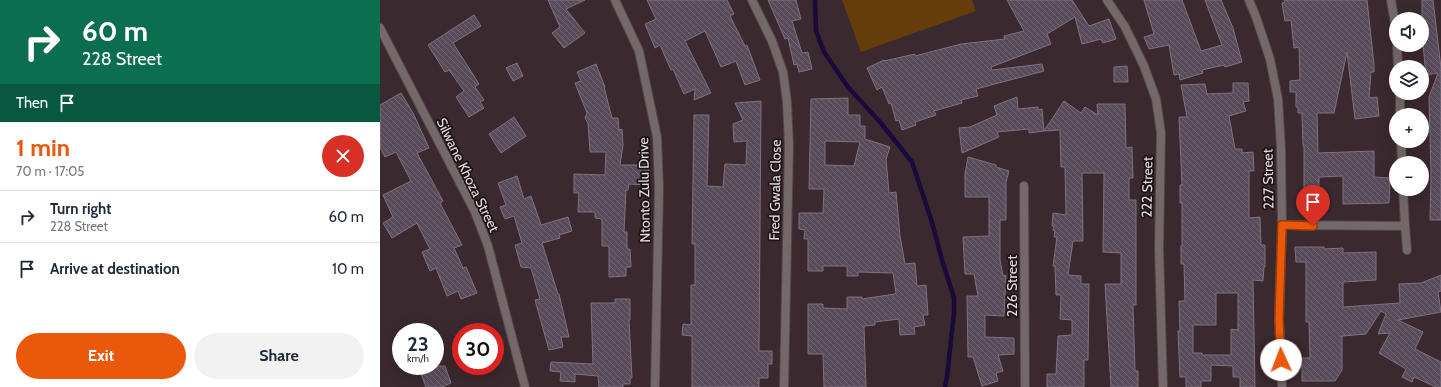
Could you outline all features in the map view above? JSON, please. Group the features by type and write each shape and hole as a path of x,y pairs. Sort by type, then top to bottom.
{"street":[{"name":"Ntonto Zulu Drive","path":"615,0 639,51 657,137 659,188 655,387"},
{"name":"Fred Gwala Close","path":"752,0 772,41 783,72 788,102 789,146 784,387"},
{"name":"222 Street","path":"1108,0 1125,27 1144,66 1156,99 1161,133 1159,248 1163,387"},
{"name":"227 Street","path":"1249,0 1270,59 1278,99 1281,148 1282,225 1279,320 1282,387"},
{"path":"1391,0 1393,12"},
{"name":"Silwane Khoza Street","path":"380,28 474,212 488,246 525,387"},
{"name":"226 Street","path":"1024,186 1025,387"},
{"path":"1403,196 1407,250"},
{"path":"1282,225 1405,226"}],"shaded area":[{"path":"842,0 972,0 976,11 861,52"}],"building":[{"path":"548,0 585,0 566,9 585,33 564,48 552,33 560,27"},
{"path":"647,0 727,0 734,14 730,16 745,46 747,45 760,80 745,85 736,61 721,67 705,31 685,41 711,93 694,100 695,89 684,94 660,45 655,48 645,24 656,19"},
{"path":"768,0 796,0 801,19 792,21 802,53 808,52 812,69 799,72 797,64 794,65 788,38 785,39"},
{"path":"1007,0 1072,0 1089,26 1109,19 1116,39 1103,43 1101,39 1082,44 1075,17 1047,34 1051,44 991,67 992,70 1042,64 1044,71 976,89 978,96 961,100 962,103 934,111 936,115 915,122 916,125 902,130 899,120 896,121 891,103 889,104 882,87 877,90 867,68 884,60 915,54 915,56 961,44 1005,39 1004,36 1024,31"},
{"path":"1144,0 1182,0 1201,51 1222,45 1205,0 1221,0 1233,28 1242,62 1225,67 1224,65 1202,70 1203,73 1180,80 1179,74 1174,75 1169,45 1149,49 1144,37 1154,34"},
{"path":"1284,0 1367,0 1374,65 1374,72 1371,72 1369,98 1377,97 1379,116 1355,119 1347,52 1334,113 1317,113 1318,153 1374,151 1374,177 1389,178 1389,203 1343,204 1343,176 1319,177 1319,203 1304,204 1304,146 1302,113 1298,113 1298,107 1296,107 1296,92 1290,92 1290,81 1300,80 1299,47 1294,48 1291,20 1285,21 1282,3 1285,2"},
{"path":"1422,0 1433,0 1441,68 1441,220 1430,220 1431,174 1429,97 1438,73 1429,74 1429,60 1424,60 1424,52 1429,52 1429,12 1422,12"},
{"path":"474,15 481,26 453,43 479,84 475,87 484,100 480,102 484,108 469,117 456,97 464,91 449,70 445,72 428,45"},
{"path":"517,63 523,76 513,81 506,68"},
{"path":"596,64 605,87 612,118 618,118 619,130 622,129 623,145 620,165 649,165 648,185 629,184 628,190 626,190 624,232 627,232 627,249 630,249 631,267 626,267 626,276 609,277 609,246 602,246 602,219 595,218 595,212 578,212 579,193 574,193 574,174 605,175 606,152 590,152 588,123 585,118 587,113 575,83 581,81 577,72"},
{"path":"1127,66 1128,82 1114,82 1114,67"},
{"path":"1233,83 1248,83 1249,101 1243,102 1246,111 1229,116 1235,149 1242,149 1242,153 1253,152 1254,171 1249,171 1249,218 1260,217 1261,245 1265,245 1265,267 1263,281 1253,280 1255,387 1240,387 1240,377 1233,377 1233,366 1211,365 1211,381 1201,381 1201,387 1186,387 1186,377 1180,377 1178,331 1180,331 1179,301 1185,301 1184,264 1181,264 1182,203 1180,203 1180,185 1182,185 1179,117 1187,117 1181,85 1205,84 1207,94 1233,93","holes":["1216,293 1238,293 1238,330 1231,329 1231,355 1202,355 1202,353 1193,353 1193,325 1216,325"]},
{"path":"401,93 413,113 429,148 417,153 443,201 440,203 462,245 454,248 463,268 466,267 477,293 461,299 458,291 447,296 436,268 430,271 422,252 430,249 417,223 392,238 383,223 393,217 383,195 411,181 396,152 385,157 380,147 380,105"},
{"path":"1017,97 1018,109 1038,107 1038,110 1042,109 1044,131 1029,133 1029,129 997,132 999,137 962,153 959,128 970,127 997,115 994,106"},
{"path":"848,98 848,115 860,115 860,126 865,126 865,139 890,147 886,159 889,193 896,192 900,236 905,264 915,263 917,286 926,285 928,315 923,315 925,325 914,327 915,334 900,335 899,319 875,322 875,325 864,326 866,387 824,387 823,354 808,354 808,304 823,304 823,308 847,309 847,297 862,297 862,299 896,293 893,273 858,272 858,276 847,276 847,266 823,266 823,271 808,271 808,239 804,239 805,230 799,229 799,213 823,213 824,189 809,189 811,99","holes":["825,141 860,142 854,166 825,165"]},
{"path":"761,101 759,351 772,351 772,364 768,364 768,378 759,378 759,387 692,387 692,336 682,335 683,324 691,325 691,285 695,285 695,244 692,244 694,115 709,115 707,186 723,187 725,164 746,165 747,141 734,142 733,124 743,120 735,103"},
{"path":"1064,101 1081,113 1085,107 1098,115 1097,104 1125,104 1126,148 1132,147 1133,178 1129,178 1129,200 1136,200 1136,305 1133,305 1135,371 1138,371 1138,387 1111,387 1105,284 1121,284 1121,253 1103,252 1104,173 1082,173 1083,241 1073,241 1068,275 1081,276 1081,284 1089,284 1088,360 1084,360 1084,387 1047,387 1047,374 1056,374 1058,336 1072,335 1072,320 1060,319 1061,295 1056,295 1055,266 1053,266 1057,237 1054,237 1055,231 1053,230 1054,226 1052,226 1053,213 1066,215 1065,167 1061,167 1060,130 1044,131"},
{"path":"514,117 526,136 501,153 489,134"},
{"path":"968,157 996,165 996,167 1009,171 1006,182 1006,220 1000,220 1000,260 1003,276 1006,275 1004,316 985,315 985,337 1014,338 1014,354 998,355 1003,371 996,373 998,381 982,386 973,357 968,357 967,296 978,296 974,274 965,274 963,237 989,236 989,197 965,197 965,174"},
{"path":"517,176 524,199 531,196 541,225 568,217 572,231 559,235 560,238 542,243 559,294 569,337 561,337 563,347 549,350 535,300 540,299 531,268 521,267 515,245 522,243 514,216 505,219 500,207 506,205 498,183"},
{"path":"1295,247 1324,247 1324,249 1343,248 1343,253 1376,252 1376,280 1343,282 1343,307 1400,303 1399,284 1421,283 1441,275 1441,291 1438,292 1441,312 1398,320 1423,332 1415,349 1441,362 1441,387 1436,387 1414,377 1412,382 1402,377 1406,369 1379,353 1390,333 1378,334 1386,314 1381,311 1366,334 1342,336 1342,370 1335,381 1302,381 1302,358 1310,358 1309,322 1306,322 1306,262 1296,262"},
{"path":"615,299 630,299 629,320 632,378 630,378 630,384 623,384 623,387 599,387 598,376 575,374 575,382 560,381 561,372 550,371 551,362 593,364 591,303 615,303"},
{"path":"445,366 451,383 442,387 426,387 421,375 444,375"}],"waterway":[{"path":"815,0 816,31 824,52 848,87 880,122 912,162 931,219 954,298 954,312 945,387"}],"route":[{"path":"1281,360 1279,320 1282,225 1313,226"}]}
